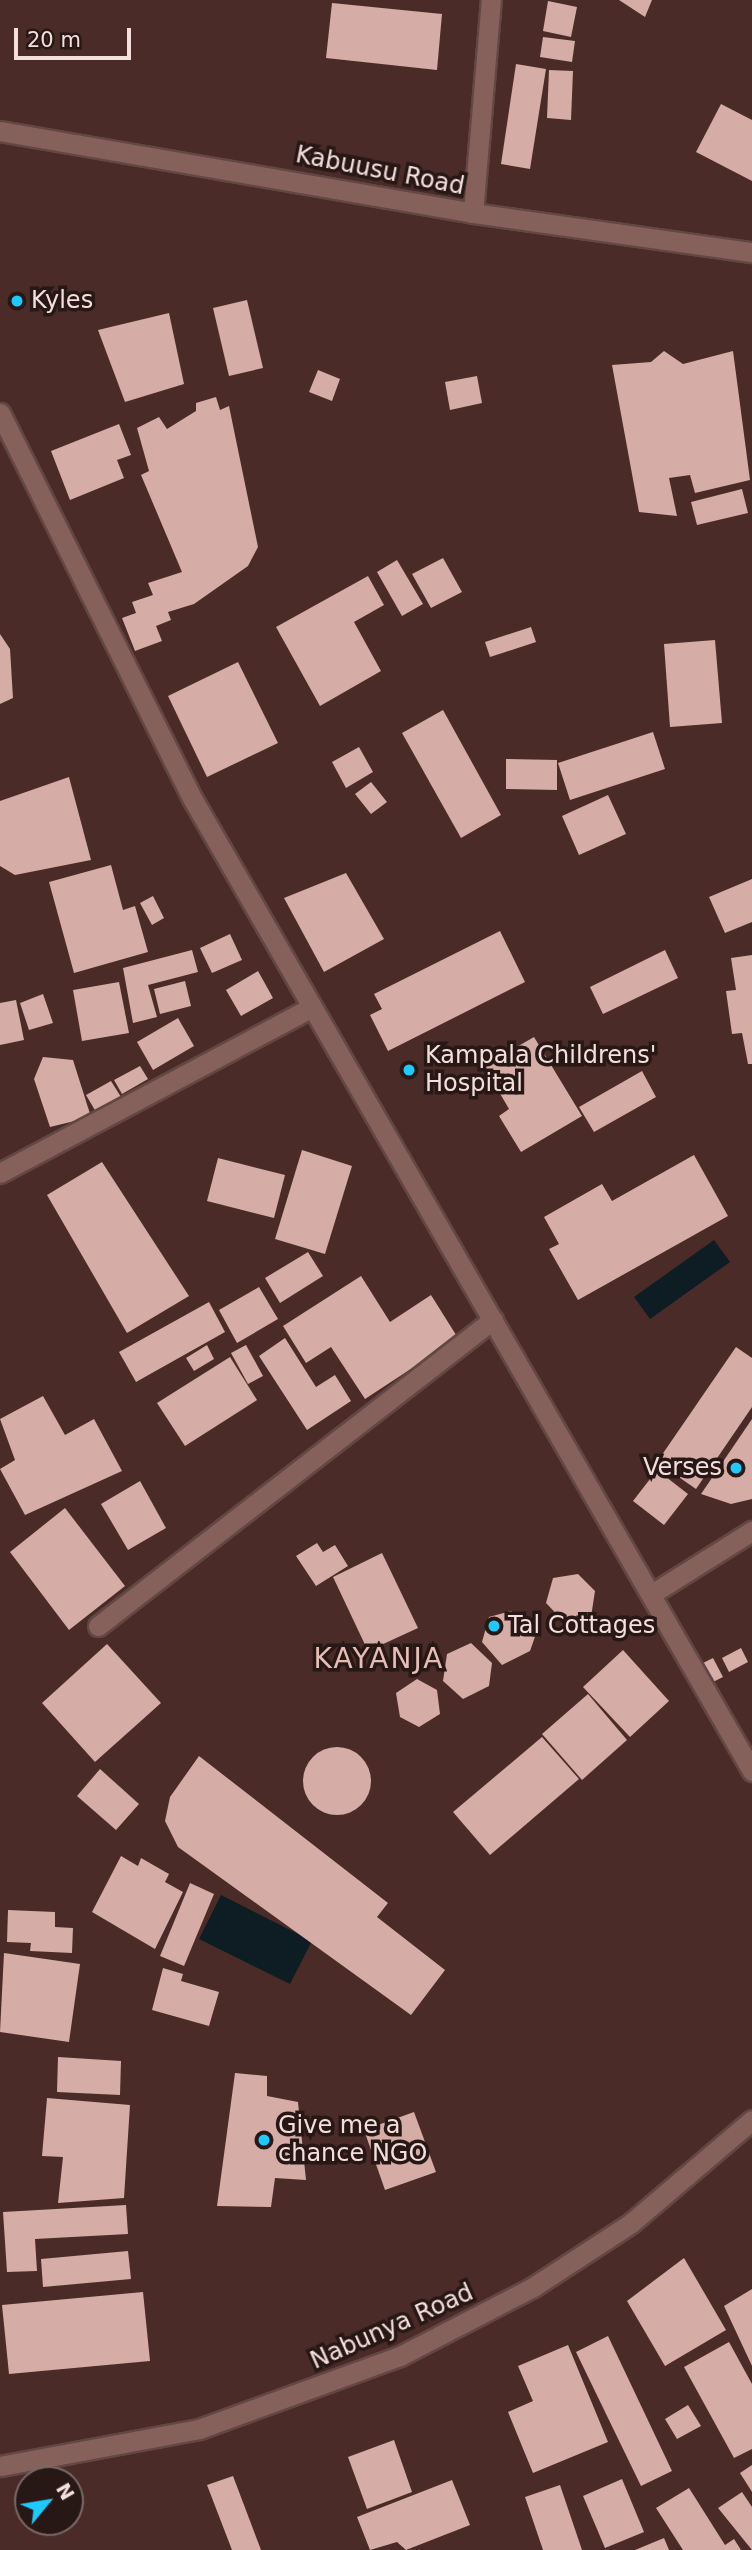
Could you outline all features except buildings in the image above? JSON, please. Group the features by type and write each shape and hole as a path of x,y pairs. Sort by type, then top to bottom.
{"street":[{"path":"473,213 491,0"},
{"name":"Kabuusu Road","path":"0,131 473,213 752,252"},
{"path":"0,413 185,786 310,1008 653,1593 752,1771"},
{"path":"0,1173 310,1008"},
{"path":"98,1626 493,1320"},
{"path":"653,1593 752,1531"},
{"name":"Nabunya Road","path":"0,2466 199,2429 400,2356 533,2287 631,2223 752,2120"}],"shaded area":[{"path":"714,1240 730,1262 650,1319 634,1297"},
{"path":"221,1895 312,1941 290,1984 199,1939"}],"place":[{"name":"Kyles","path":"17,301"},
{"name":"Kampala Childrens' Hospital","path":"409,1070"},
{"name":"Verses","path":"736,1468"},
{"name":"Tal Cottages","path":"494,1626"},
{"name":"Give me a chance NGO","path":"264,2140"}],"district":[{"name":"KAYANJA","path":"379,1659"}]}
